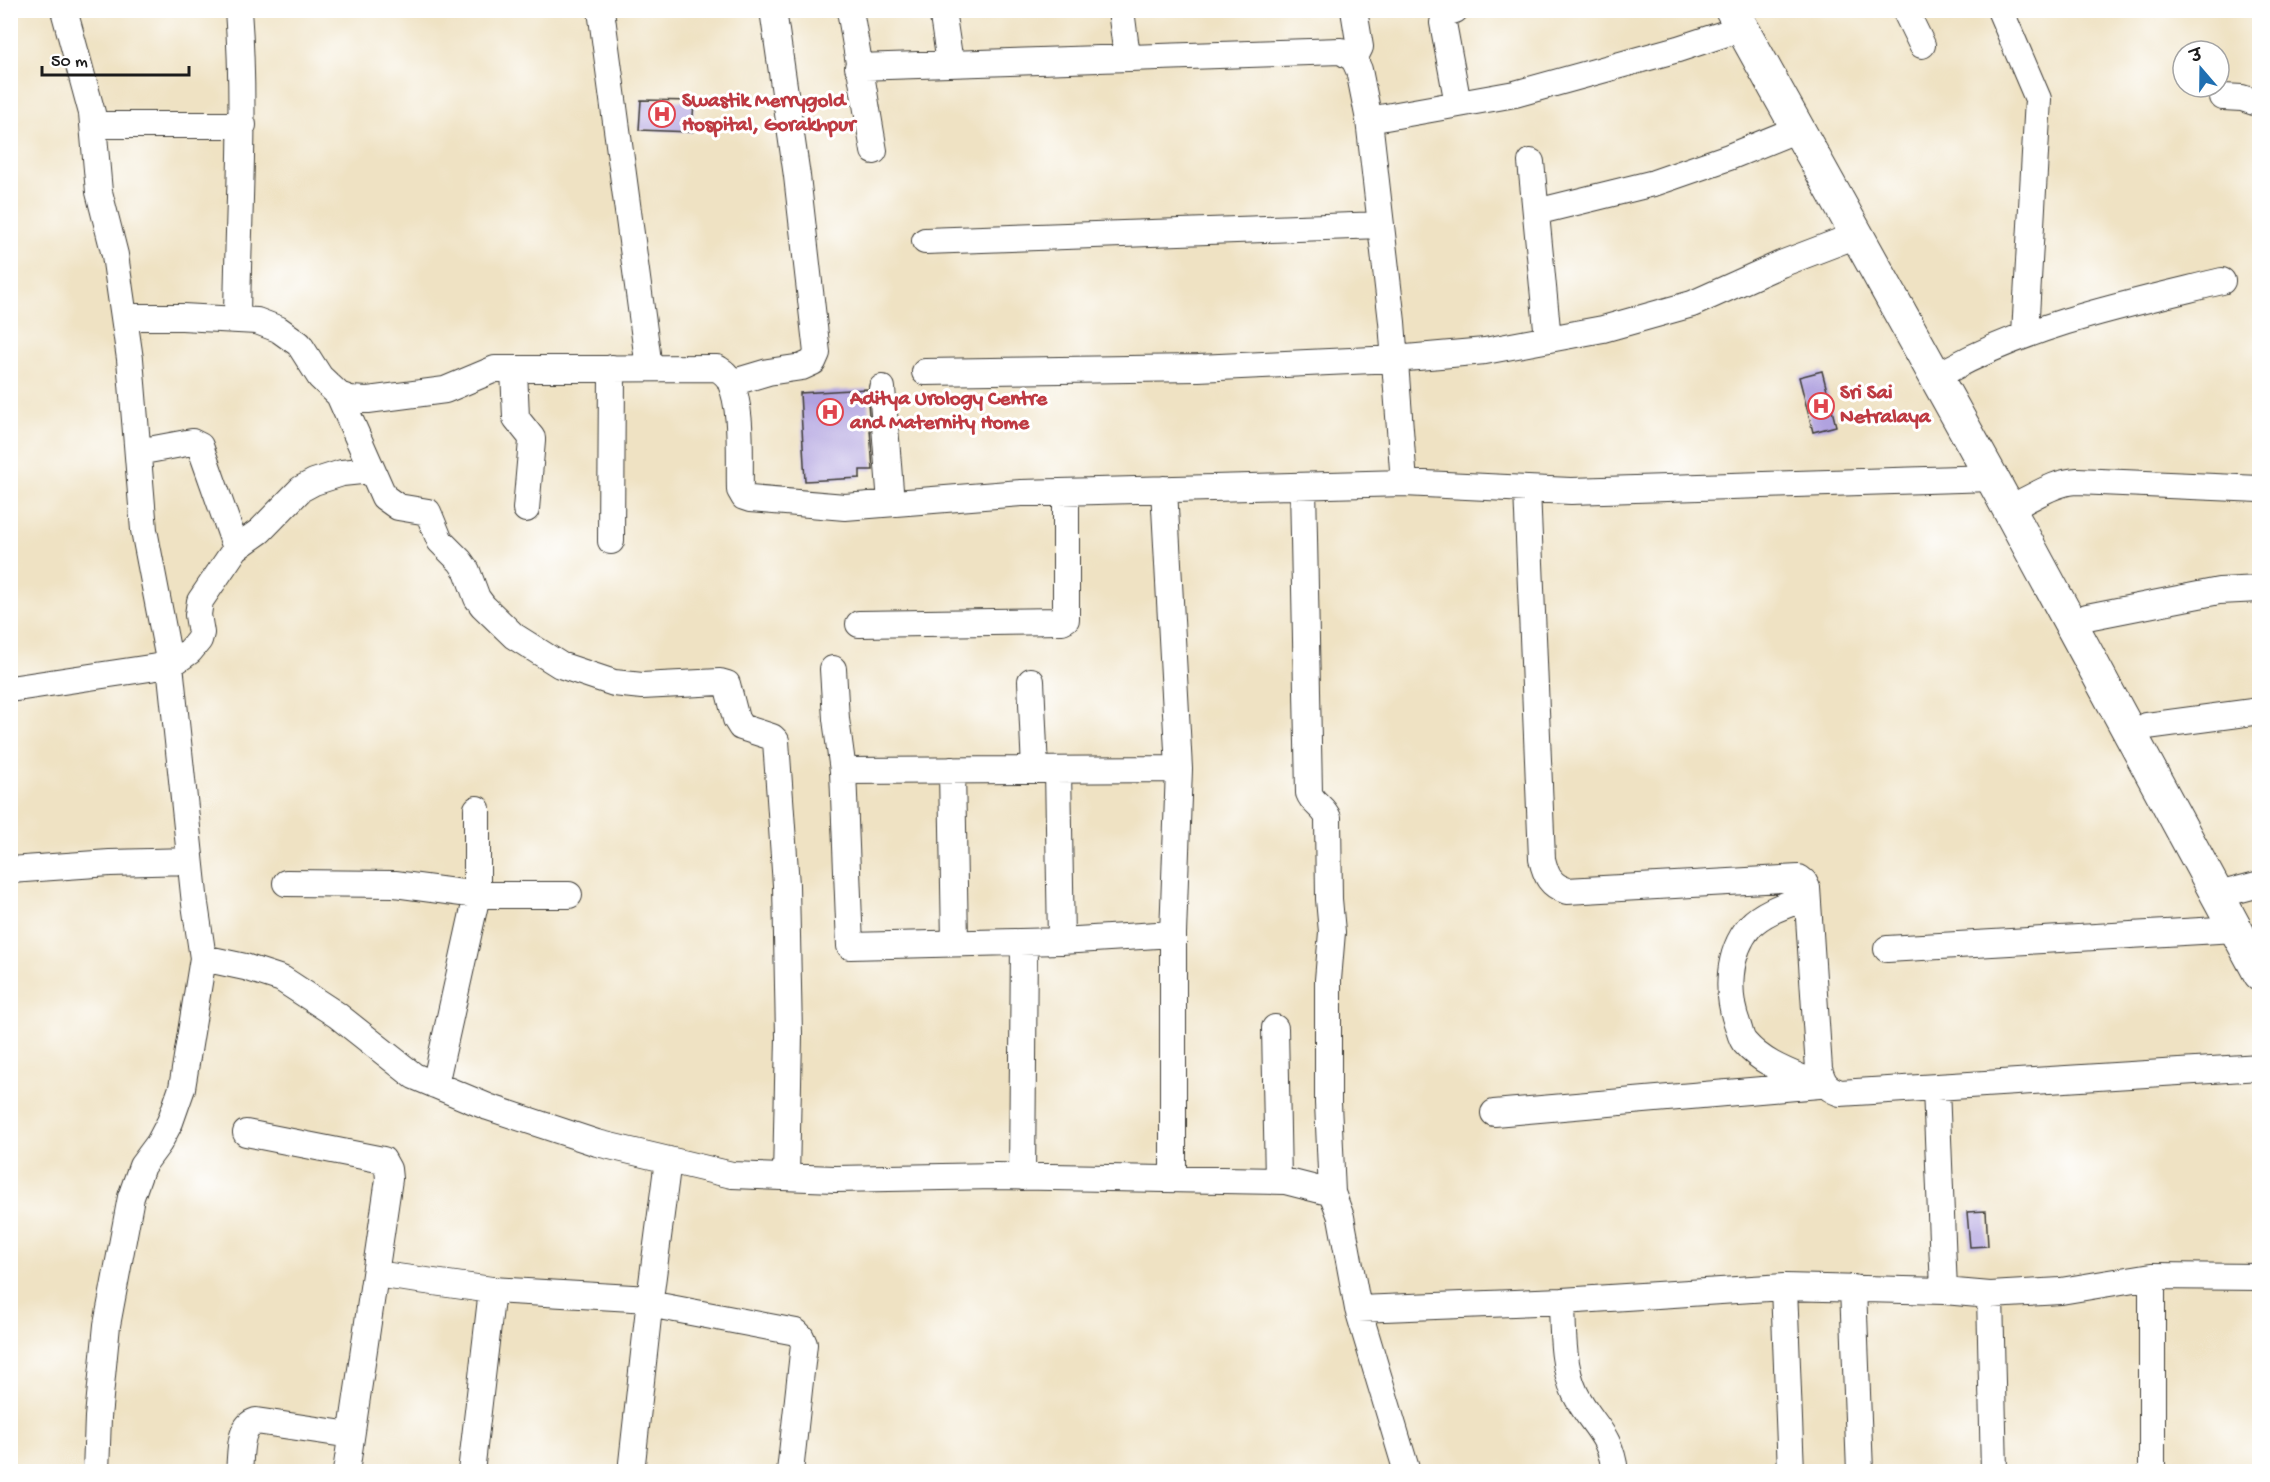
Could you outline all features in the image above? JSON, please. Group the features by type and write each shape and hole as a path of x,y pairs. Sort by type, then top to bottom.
{"main road":[{"path":"1742,16 1798,129 1992,478 2239,889"},
{"path":"1742,16 1948,370 2239,889 2259,974"}],"street":[{"path":"64,10 92,113 99,192 116,255 130,360 144,530 170,665 190,861 203,958 182,1088 170,1122 159,1143 142,1166 131,1197 107,1325 98,1418 96,1472"},
{"path":"237,320 238,227 243,125 238,10"},
{"path":"601,10 649,368"},
{"path":"731,383 768,372 802,367 813,362 817,353 797,176 773,10"},
{"path":"850,10 874,151"},
{"path":"942,10 950,63"},
{"path":"1121,10 1127,57"},
{"path":"1354,10 1360,47 1354,59"},
{"path":"1455,10 1446,13 1443,22 1458,104"},
{"path":"1905,10 1922,45"},
{"path":"2000,10 2038,99 2025,334"},
{"path":"1369,120 1515,94 1668,52 1742,16"},
{"path":"858,67 1341,51 1354,59 1359,70 1369,120 1395,359 1404,483"},
{"path":"2231,97 2242,98 2259,104"},
{"path":"93,125 243,125"},
{"path":"1536,212 1654,183 1729,157 1798,129"},
{"path":"1531,162 1548,339"},
{"path":"925,241 1381,225"},
{"path":"925,372 1198,368 1395,359 1485,351 1603,329 1692,304 1781,264 1857,235"},
{"path":"1948,370 2025,334 2084,314 2222,281"},
{"path":"124,317 257,321 278,329 299,344 320,377 339,396 384,497 398,507 428,512 440,541 460,561 467,572 477,598 514,636 560,666 614,683 642,686 720,682 727,684 736,719 741,727 772,737 776,741 786,885 789,1036 786,1177"},
{"path":"611,542 612,368"},
{"path":"339,396 368,400 445,390 495,369 717,369 726,374 731,383 737,412 740,490 744,497 750,500 846,507 1021,493 1164,489 1404,483 1571,491 1992,478"},
{"path":"514,369 516,418 532,438 526,509"},
{"path":"882,388 891,503"},
{"path":"138,452 192,442 200,446 236,548"},
{"path":"10,689 170,665 190,651 199,640 201,633 198,608 200,601 236,548 260,531 301,489 342,473 371,470"},
{"path":"2022,502 2054,486 2077,481 2259,489"},
{"path":"1303,486 1309,793 1314,802 1326,812 1328,818 1332,932 1328,980 1328,1092 1332,1193 1341,1217 1358,1309 1407,1472"},
{"path":"1164,489 1179,769 1173,934 1173,1179"},
{"path":"1527,489 1542,859 1545,874 1554,887 1567,891 1799,878 1807,888 1819,1069 1824,1087"},
{"path":"859,624 1062,621 1066,619 1066,492"},
{"path":"2087,617 2219,591 2259,589"},
{"path":"833,669 836,719 843,771 850,946 1061,941 1173,934"},
{"path":"1031,681 1046,770 1061,941"},
{"path":"2147,726 2259,711"},
{"path":"843,771 1179,769"},
{"path":"952,770 955,943"},
{"path":"435,1085 477,895 477,809"},
{"path":"10,870 110,863 190,861"},
{"path":"286,883 395,884 477,895 569,895"},
{"path":"1807,897 1776,908 1751,925 1736,949 1730,982 1732,1011 1743,1041 1766,1062 1840,1093 2259,1066"},
{"path":"1887,949 2248,928"},
{"path":"1022,1177 1024,942"},
{"path":"203,958 245,967 282,979 337,1015 414,1076 488,1107 597,1143 732,1175 835,1179 1022,1177 1278,1181 1332,1193"},
{"path":"1275,1028 1278,1181"},
{"path":"1494,1113 1824,1087"},
{"path":"1936,1088 1944,1291"},
{"path":"246,1133 383,1160 388,1169 389,1179 346,1472"},
{"path":"632,1472 668,1160"},
{"path":"375,1274 492,1290 650,1302 796,1332 804,1344 790,1472"},
{"path":"1358,1309 1562,1301 1784,1287 1944,1291 1990,1295 2061,1291 2152,1276 2259,1277"},
{"path":"2152,1276 2152,1472"},
{"path":"1784,1287 1791,1472"},
{"path":"1853,1288 1860,1472"},
{"path":"471,1472 492,1290"},
{"path":"1990,1295 1994,1472"},
{"path":"1562,1301 1565,1361 1569,1377 1576,1395 1610,1446 1615,1472"},
{"path":"239,1472 244,1430 249,1423 256,1421 351,1435"}],"building":[{"path":"641,100 694,101 692,132 639,130"},
{"path":"1822,371 1836,426 1813,432 1799,377"},
{"path":"867,389 873,470 860,470 860,478 805,481 800,393"},
{"path":"1986,1211 1988,1246 1970,1247 1967,1212"}],"place":[{"name":"Swastik Merrygold Hospital, Gorakhpur","path":"662,114"},
{"name":"Sri Sai Netralaya","path":"1821,406"},
{"name":"Aditya Urology Centre and Maternity Home","path":"830,412"}]}
